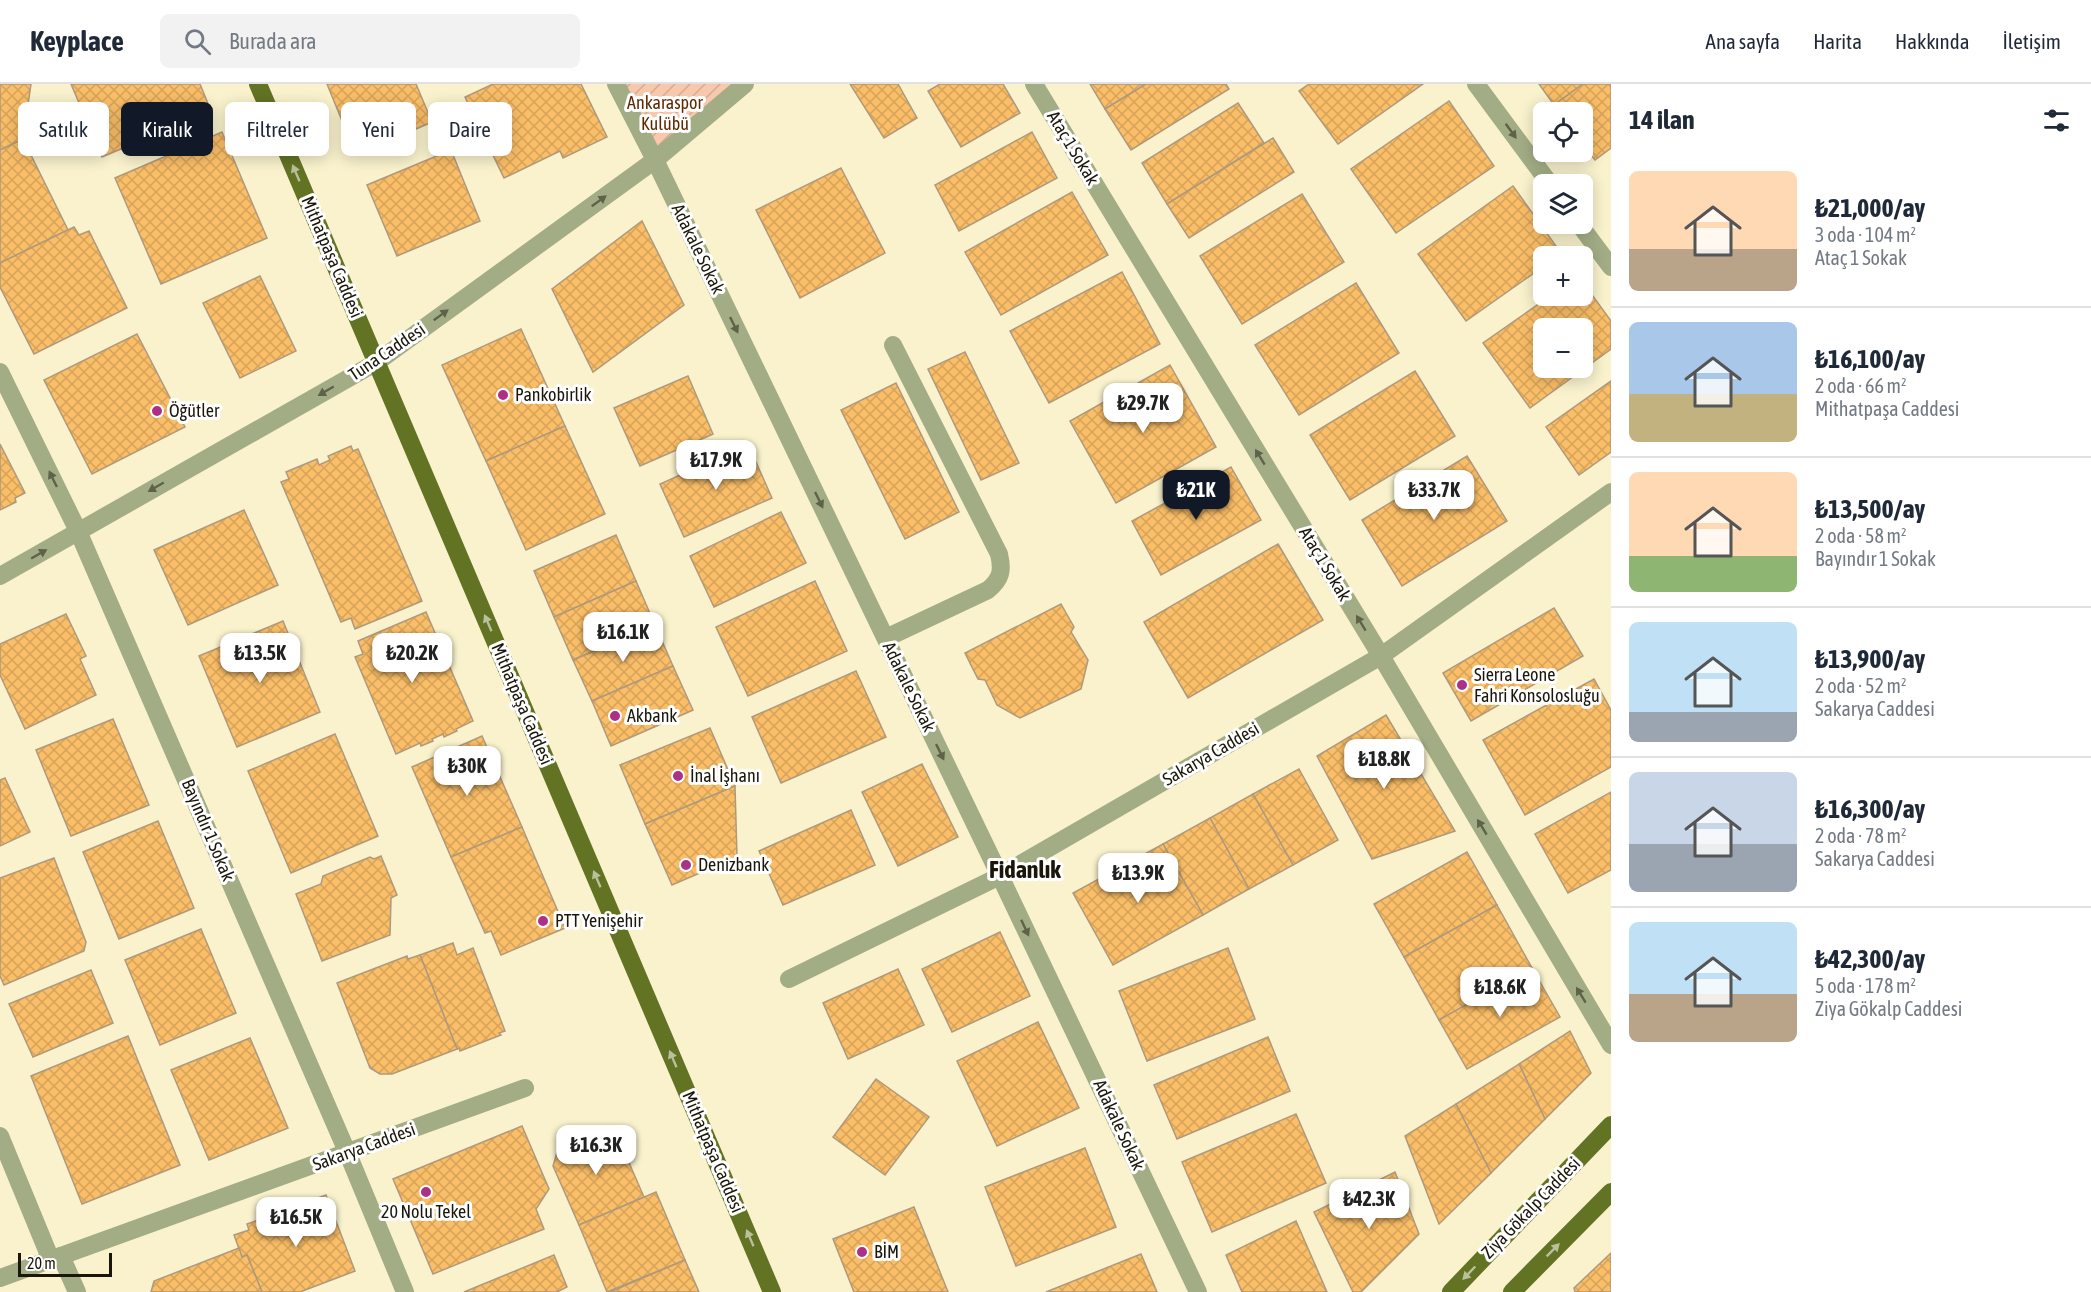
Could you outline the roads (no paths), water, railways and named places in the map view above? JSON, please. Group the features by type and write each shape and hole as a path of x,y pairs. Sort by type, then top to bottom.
{"main road":[{"name":"Mithatpaşa Caddesi","path":"258,84 772,1292"},
{"name":"Ziya Gökalp Caddesi","path":"1451,1292 1611,1125"},
{"path":"1512,1292 1611,1192"}],"street":[{"name":"Adakale Sokak","path":"616,84 886,638 1198,1292"},
{"name":"Tuna Caddesi","path":"0,576 377,362 655,160 745,84"},
{"name":"Ataç 1 Sokak","path":"1034,84 1381,656 1611,1046"},
{"path":"1476,84 1543,174"},
{"path":"1586,234 1611,267"},
{"path":"886,638 988,590 999,579 1002,569 999,554 893,345"},
{"name":"Bayındır 1 Sokak","path":"0,372 78,531 348,1154 405,1292"},
{"name":"Sakarya Caddesi","path":"789,979 1000,876 1381,656 1611,492"},
{"name":"Sakarya Caddesi","path":"0,1278 348,1154 525,1088"},
{"path":"0,1136 56,1258 76,1292"}],"place":[{"name":"Pankobirlik","path":"503,395"},
{"name":"Öğütler","path":"157,411"},
{"name":"Sierra Leone Fahri Konsolosluğu","path":"1462,685"},
{"name":"Akbank","path":"615,716"},
{"name":"İnal İşhanı","path":"678,776"},
{"name":"Denizbank","path":"686,865"},
{"name":"PTT Yenişehir","path":"543,921"},
{"name":"20 Nolu Tekel","path":"426,1192"},
{"name":"BİM","path":"862,1252"}],"district":[{"name":"Fidanlık","path":"1025,870"}],"park label":[{"name":"Ankaraspor Kulübü","path":"665,113"}]}
